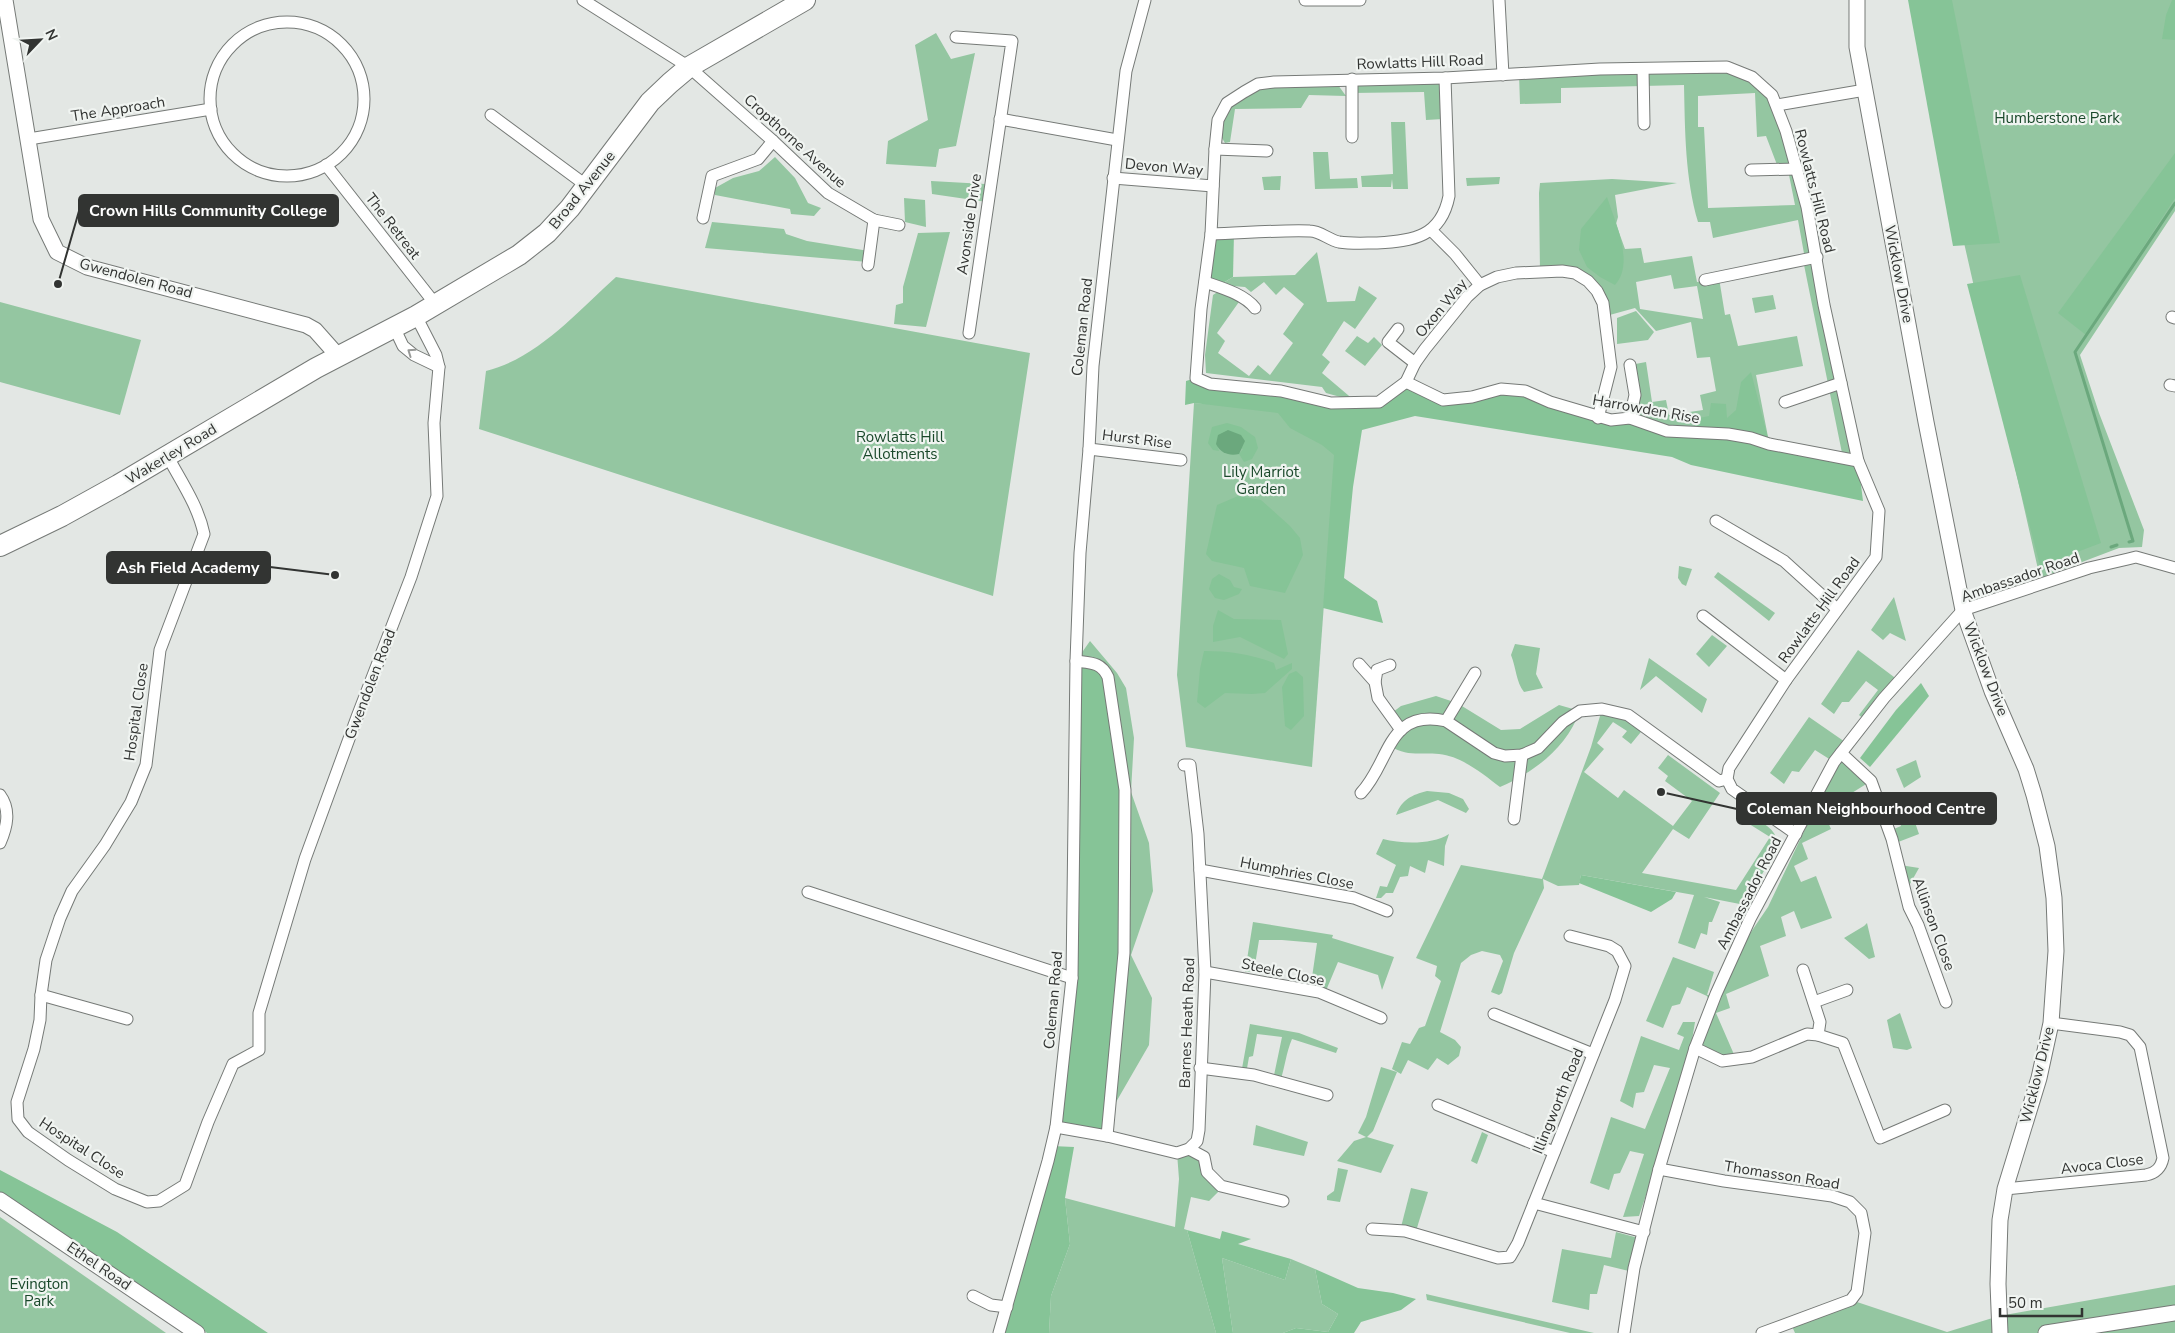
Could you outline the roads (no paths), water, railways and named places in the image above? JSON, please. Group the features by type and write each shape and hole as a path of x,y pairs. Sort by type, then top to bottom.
{"highway":[{"name":"Broad Avenue","path":"338,356 436,305 519,255 547,233 587,186 650,102 689,67 805,0"},
{"name":"Wakerley Road","path":"0,546 62,516 338,356"}],"street":[{"name":"Gwendolen Road","path":"5,0 41,219 57,252 87,267 306,326 315,330 338,356"},
{"name":"Cropthorne Avenue","path":"583,0 689,67 773,141 828,193 874,220 899,225"},
{"name":"Coleman Road","path":"1000,1333 1056,1127 1072,978 1076,661 1080,553 1089,449 1093,366 1126,71 1145,0"},
{"path":"1305,0 1360,0"},
{"path":"1499,0 1503,75"},
{"name":"Wicklow Drive","path":"1857,0 1857,47 1864,90 1963,610 1992,691 2026,769 2047,846 2056,925 2056,975 2050,1023 2039,1078 2005,1189 1998,1251 2000,1333"},
{"path":"286,21 307,24 331,35 352,58 363,83 364,108 356,134 332,162 326,166 317,171 290,177 260,172 236,158 222,142 211,117 211,81 230,45 258,28 286,21"},
{"name":"Avonside Drive","path":"956,37 1012,41 969,333"},
{"name":"Rowlatts Hill Road","path":"1196,378 1201,310 1211,234 1218,120 1227,104 1258,84 1352,79 1446,78 1600,69 1727,67 1752,76 1772,95 1797,169 1817,257 1824,305 1858,460 1878,511 1876,557 1786,680 1731,763 1727,779"},
{"path":"1643,69 1644,124"},
{"path":"1211,234 1314,231 1329,239 1340,242 1364,243 1407,241 1431,230 1441,218 1447,204 1449,173 1446,78"},
{"path":"1352,79 1352,137"},
{"path":"1776,105 1864,90"},
{"name":"The Approach","path":"29,139 211,109"},
{"path":"492,115 587,186"},
{"path":"1000,119 1117,140"},
{"path":"703,218 712,176 758,160 773,141"},
{"path":"1215,150 1267,151"},
{"name":"The Retreat","path":"326,166 436,305"},
{"path":"1751,170 1797,169"},
{"name":"Devon Way","path":"1113,178 1213,186"},
{"path":"868,265 874,220"},
{"path":"1431,230 1456,254 1480,285"},
{"path":"1705,280 1817,257"},
{"name":"Oxon Way","path":"1196,378 1210,384 1260,388 1331,403 1358,404 1379,402 1406,382 1415,363 1467,297 1480,285 1497,277 1516,273 1562,271 1582,277 1593,286 1601,297 1605,309 1611,367 1598,418"},
{"path":"1205,282 1244,299 1255,308"},
{"name":"Gwendolen Road","path":"259,1050 260,1013 305,859 411,577 437,496 434,423 438,367 436,355 416,316"},
{"path":"394,327 403,346 414,355 438,367"},
{"path":"1398,330 1388,342 1415,363"},
{"path":"1630,365 1635,395 1630,418"},
{"name":"Harrowden Rise","path":"1406,382 1443,400 1472,397 1501,389 1525,391 1550,402 1598,418 1611,420 1630,418 1667,431 1728,434 1751,438 1769,444 1858,460"},
{"path":"1785,402 1842,383"},
{"name":"Hurst Rise","path":"1089,449 1181,460"},
{"name":"Hospital Close","path":"167,455 198,514 204,534 160,650 146,765 131,802 105,845 72,891 60,918 46,960 40,1020 34,1049 17,1102 18,1119 28,1132 115,1189 147,1202 159,1201 185,1184 208,1122 233,1064 259,1050"},
{"path":"1716,522 1784,561 1837,608"},
{"name":"Ambassador Road","path":"1624,1333 1634,1268 1659,1169 1695,1048 1716,994 1750,919 1834,762 1884,698 1963,610 2090,568 2128,558 2136,557 2175,568"},
{"path":"1703,616 1786,680"},
{"path":"1076,661 1104,667 1108,677 1125,790 1124,953 1107,1136"},
{"path":"1359,664 1375,682"},
{"path":"1390,665 1377,670 1375,682 1378,698 1401,730"},
{"path":"1446,721 1475,673"},
{"path":"1361,793 1371,782 1387,747 1401,730 1415,721 1437,719 1446,721 1494,753 1505,756 1522,755 1538,748 1563,722 1580,711 1602,709 1628,715 1719,780 1727,779 1732,789 1796,834"},
{"name":"Allinson Close","path":"1841,753 1871,781 1892,839 1909,907 1946,1002"},
{"path":"1514,820 1522,755"},
{"name":"Barnes Heath Road","path":"1184,766 1190,765 1198,834 1205,972 1199,1130 1197,1141 1189,1149"},
{"path":"0,796 6,811 7,822 0,843"},
{"name":"Humphries Close","path":"1200,870 1354,898 1387,911"},
{"path":"808,892 1072,978"},
{"name":"Illingworth Road","path":"1372,1229 1406,1231 1498,1258 1510,1256 1518,1243 1615,1000 1625,966 1617,951 1609,946 1570,936"},
{"path":"1803,970 1820,1022 1818,1034"},
{"name":"Steele Close","path":"1205,972 1318,992 1381,1018"},
{"path":"1814,1002 1847,990"},
{"path":"41,995 127,1019"},
{"path":"1494,1014 1593,1054"},
{"name":"Avoca Close","path":"2005,1189 2146,1175 2156,1171 2162,1162 2163,1158 2145,1071 2137,1042 2130,1035 2120,1032 2050,1023"},
{"path":"1695,1048 1722,1061 1752,1057 1807,1034 1818,1034 1843,1043 1880,1138 1946,1110"},
{"path":"1200,1068 1254,1075 1327,1096"},
{"path":"1438,1105 1554,1152"},
{"path":"1056,1127 1107,1136 1176,1154 1189,1149 1204,1158 1207,1172 1222,1186 1278,1203"},
{"name":"Thomasson Road","path":"1659,1169 1724,1181 1832,1196 1850,1202 1861,1213 1865,1232 1858,1292 1851,1300 1762,1333"},
{"name":"Ethel Road","path":"0,1200 197,1333"},
{"path":"1534,1203 1644,1232"},
{"path":"973,1296 991,1305 1007,1307"},
{"path":"2046,1333 2175,1313"}],"waterway":[{"path":"2129,542 2133,541 2075,352 2175,203"},
{"path":"2111,547 2117,545"}],"place":[{"name":"Crown Hills Community College","path":"58,284"},
{"name":"Ash Field Academy","path":"335,575"},
{"name":"Coleman Neighbourhood Centre","path":"1661,792"}],"park label":[{"name":"Humberstone Park","path":"2057,118"},
{"name":"Rowlatts Hill Allotments","path":"900,446"},
{"name":"Lily Marriot Garden","path":"1261,480"},
{"name":"Evington Park","path":"39,1292"}]}
